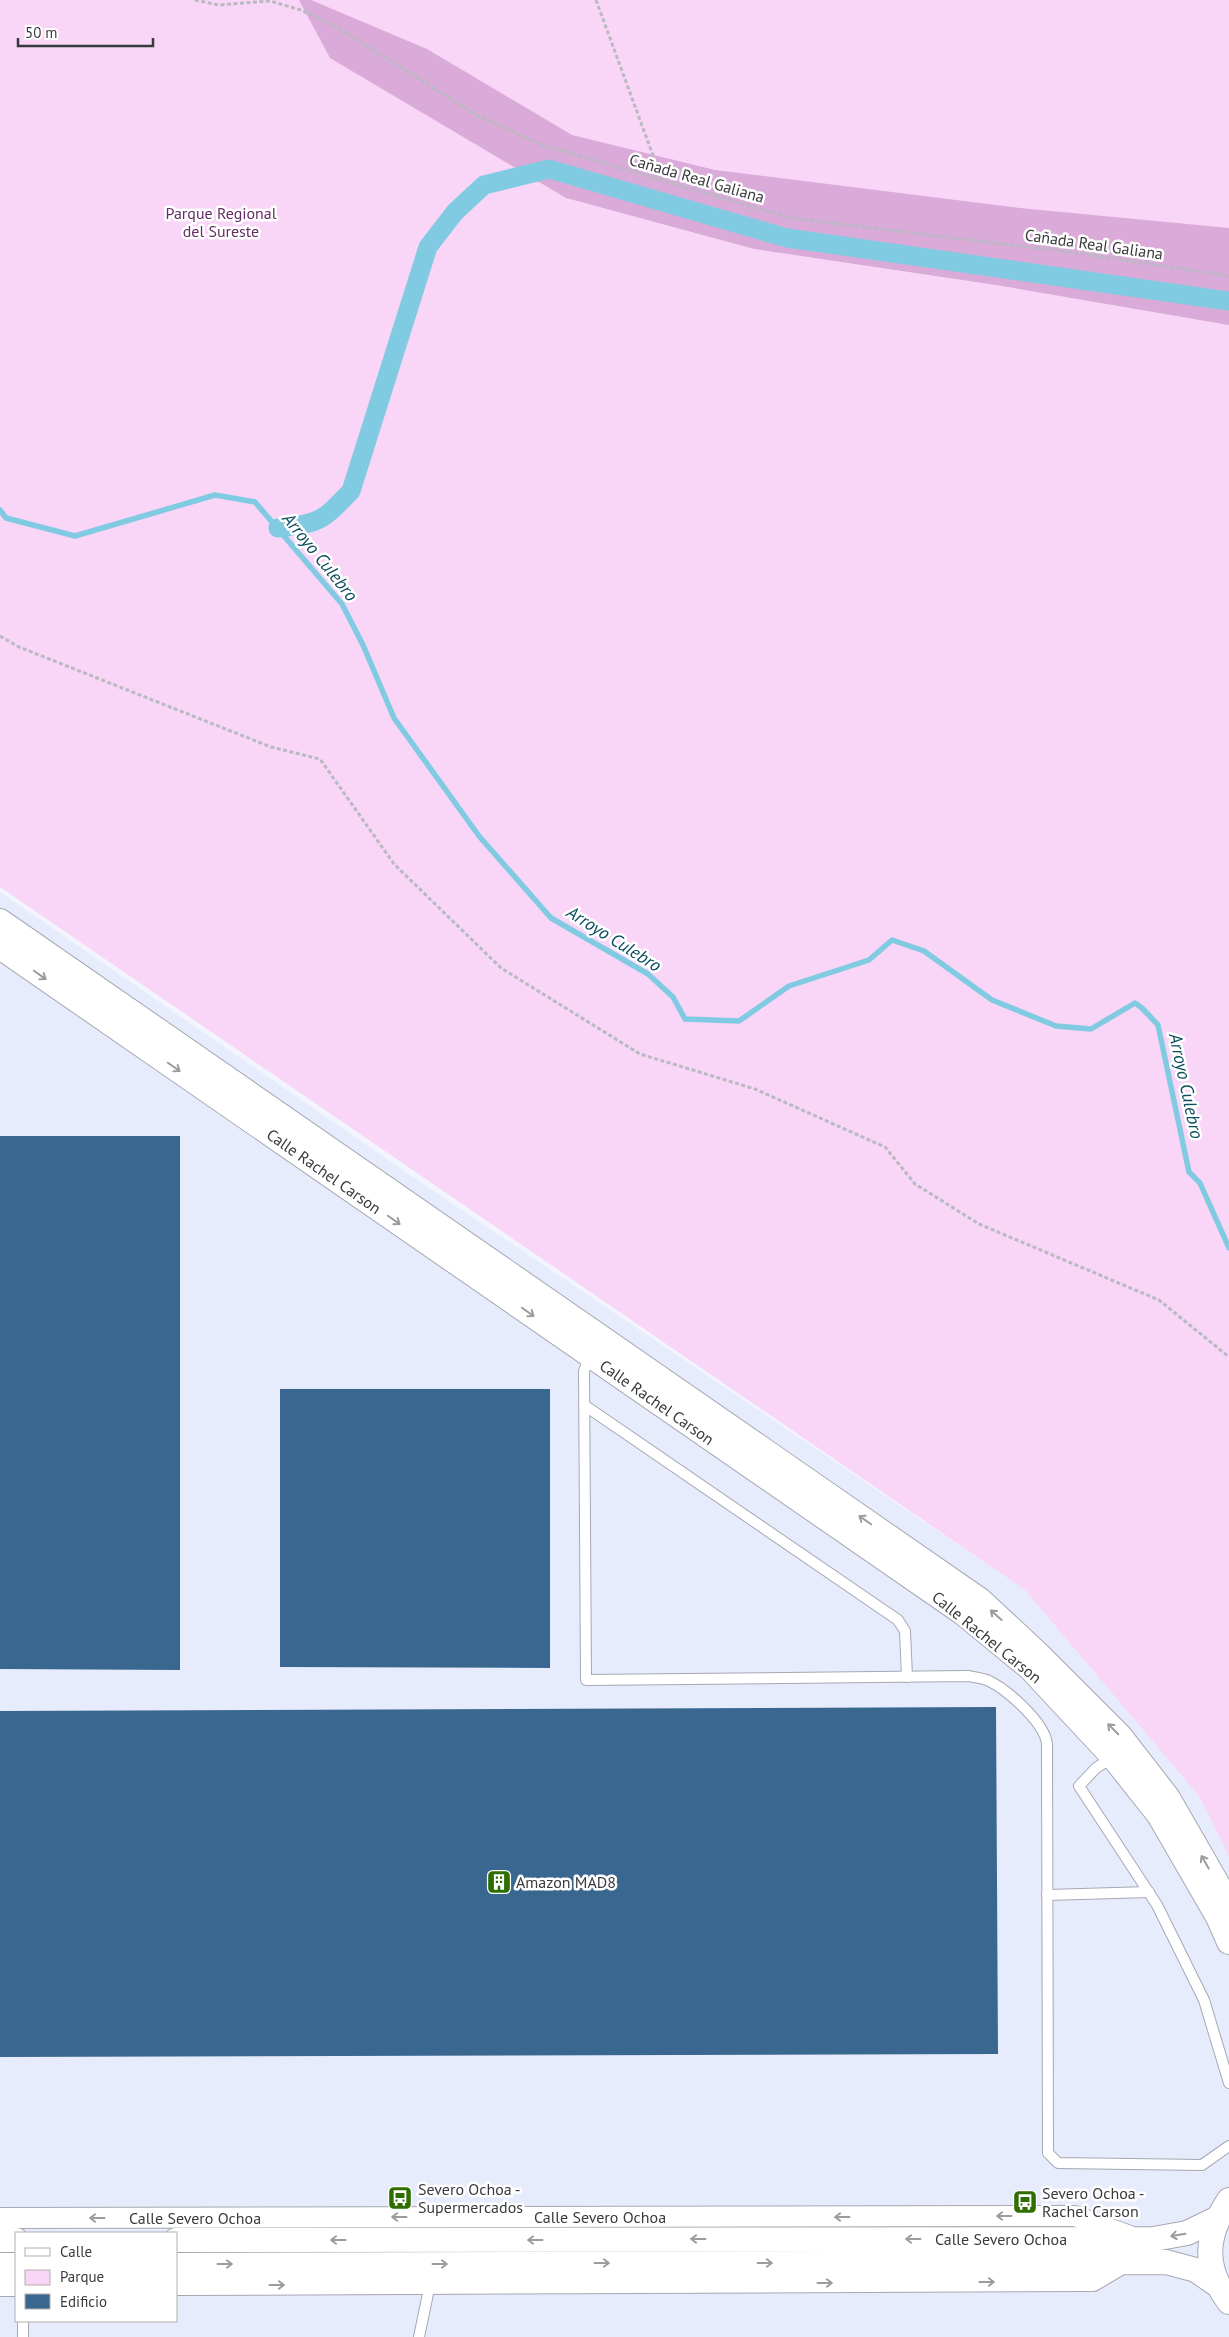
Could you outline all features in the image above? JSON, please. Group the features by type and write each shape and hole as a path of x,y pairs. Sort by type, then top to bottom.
{"street":[{"name":"Calle Rachel Carson","path":"0,921 980,1600 1037,1652 1120,1736 1168,1798 1229,1904"},
{"name":"Calle Rachel Carson","path":"0,947 964,1613 1030,1668 1113,1757 1159,1815 1218,1917 1229,1942"},
{"name":"Calle Severo Ochoa","path":"178,2240 1137,2239 1187,2233 1223,2210"},
{"path":"1222,2293 1209,2252 1223,2210"},
{"name":"Calle Severo Ochoa","path":"0,2218 1075,2216 1137,2239"},
{"path":"0,2240 15,2240"},
{"path":"178,2286 1093,2281 1125,2262"},
{"name":"Calle Severo Ochoa","path":"178,2264 1166,2262 1196,2270 1222,2293"},
{"path":"0,2265 15,2265"},
{"path":"0,2286 15,2286"}],"lane":[{"path":"590,1355 584,1371 586,1680 968,1676 985,1679 996,1685 1033,1717 1046,1735 1048,2153 1058,2163 1202,2165 1229,2146"},
{"path":"584,1405 898,1620 905,1631 907,1677"},
{"path":"1113,1757 1096,1768 1079,1786 1149,1892 1204,2000 1229,2083"},
{"path":"1047,1895 1149,1892"},
{"path":"419,2337 430,2284"},
{"path":"23,2322 23,2337"}],"path":[{"name":"Cañada Real Galiana","path":"195,0 219,4 270,1 301,10 334,26 480,118 542,145 791,218 1085,254 1229,276"},
{"path":"596,0 662,180"},
{"path":"0,636 19,647 271,747 320,759 394,864 501,968 640,1054 755,1089 885,1147 915,1184 963,1214 980,1224 1160,1300 1229,1357"}],"shaded area":[{"path":"299,0 311,0 427,49 572,135 715,170 1020,208 1229,228 1229,325 1002,286 754,249 566,198 330,58"},
{"path":"0,892 419,1181 1025,1590 1196,1790 1229,1856 1229,2337 0,2337"}],"green space":[{"name":"Parque Regional del Sureste","path":"0,0 1229,0 1229,233 573,200 754,249 1142,307 1229,324 1229,1856 1199,1796 1025,1590 0,887"}],"building":[{"path":"0,1136 180,1136 180,1670 0,1669"},
{"path":"280,1389 550,1389 550,1668 280,1667"},
{"name":"Amazon MAD8","path":"996,1707 998,2054 0,2057 0,1711"}],"waterway":[{"path":"278,528 320,519 351,491 428,247 455,212 484,185 549,169 787,238 1229,301"},
{"name":"Arroyo Culebro","path":"0,510 6,518 75,536 215,495 255,502 342,604 363,645 394,718 479,836 551,918 648,974 673,997 685,1019 739,1021 789,986 869,960 892,940 924,951 992,1000 1056,1026 1091,1029 1135,1003 1158,1025 1189,1172 1200,1183 1229,1248"}],"place":[{"name":"Amazon MAD8","path":"499,1882"},
{"name":"Severo Ochoa - Supermercados","path":"400,2198"},
{"name":"Severo Ochoa - Rachel Carson","path":"1025,2202"}]}
